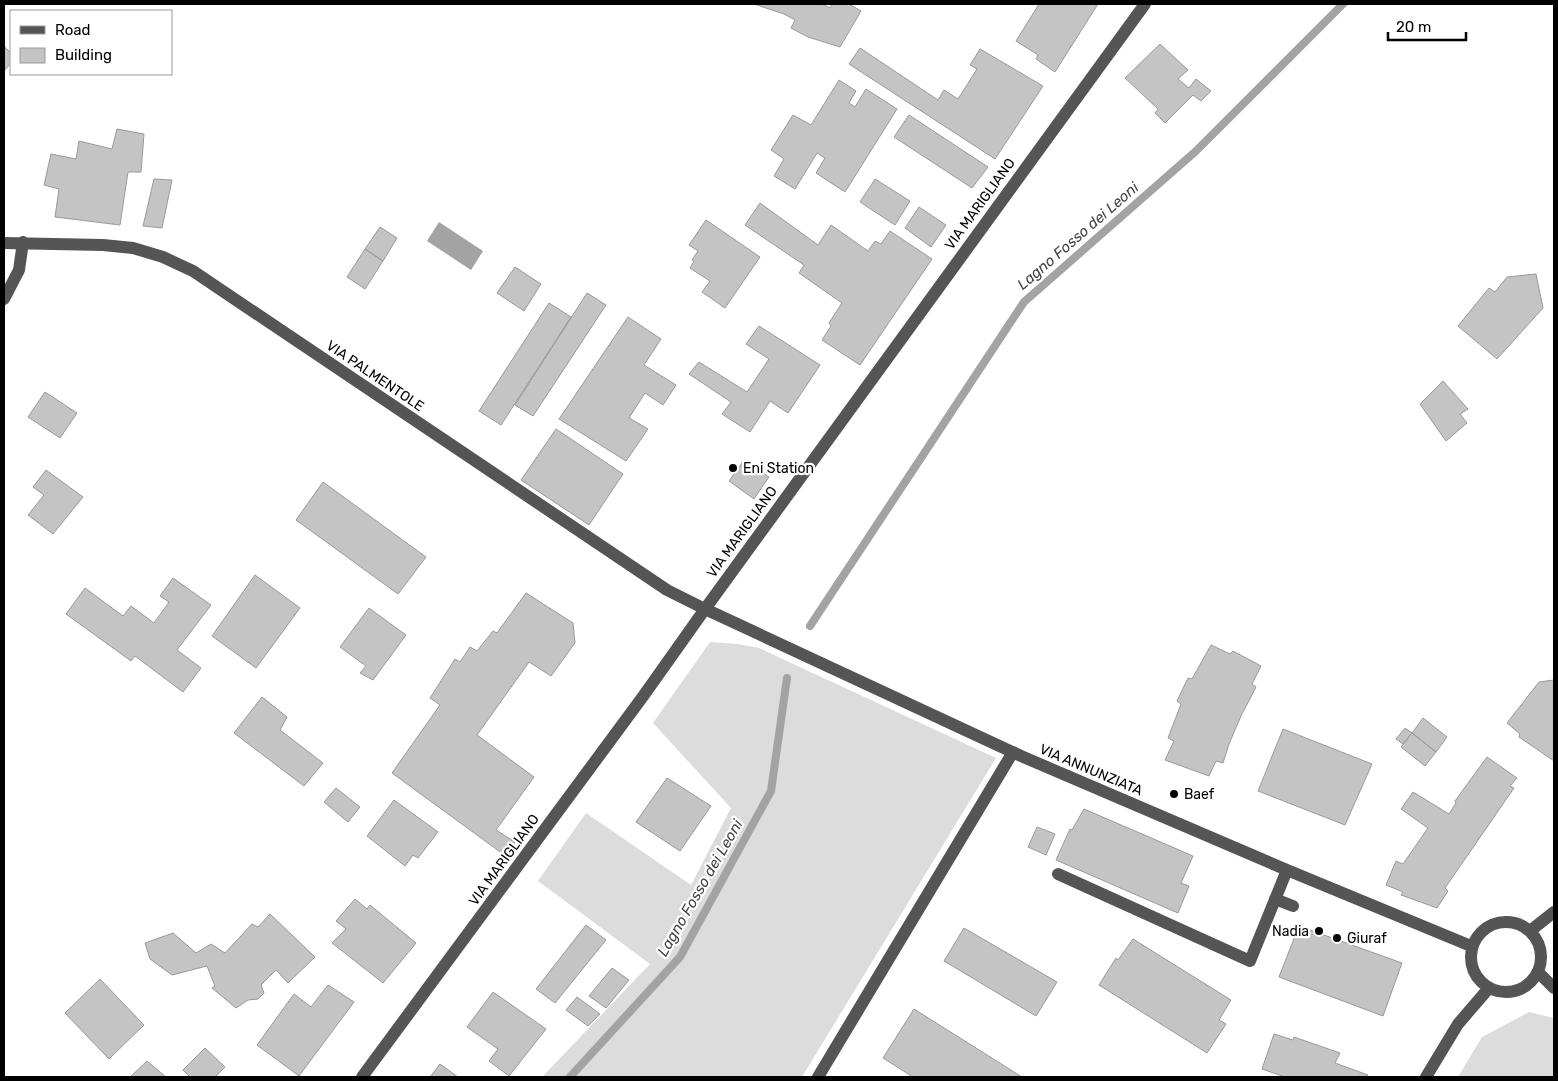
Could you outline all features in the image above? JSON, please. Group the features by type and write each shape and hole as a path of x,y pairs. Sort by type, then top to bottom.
{"street":[{"name":"VIA MARIGLIANO","path":"362,1077 644,695 1145,4"},
{"name":"VIA PALMENTOLE","path":"4,242 103,245 133,248 163,257 193,271 667,590 705,609"},
{"path":"4,299 19,270 23,242"},
{"name":"VIA ANNUNZIATA","path":"705,609 1013,752 1287,870 1471,946"},
{"path":"818,1077 1013,752"},
{"path":"1058,874 1250,961 1287,870"},
{"path":"1275,899 1293,906"},
{"path":"1530,931 1554,912"},
{"path":"1508,921 1520,924 1530,931 1537,940 1541,950 1538,972 1532,981 1522,988 1511,992 1500,992 1489,988 1479,980 1472,970 1471,946 1485,927 1497,922 1508,921"},
{"path":"1538,972 1554,988"},
{"path":"1426,1077 1458,1024 1489,988"}],"shaded area":[{"path":"439,222 483,251 471,270 427,241"},
{"path":"710,642 759,648 996,758 802,1077 542,1077 650,964 538,881 586,813 691,885 731,808 653,723"},
{"path":"1529,1012 1554,1018 1554,1077 1458,1077 1482,1037"}],"building":[{"path":"754,4 822,4 830,8 832,4 849,4 861,11 840,47 808,37 791,28 795,20 784,14"},
{"path":"1039,4 1098,4 1055,72 1036,59 1038,55 1016,41"},
{"path":"1160,44 1188,70 1178,79 1189,88 1196,79 1211,91 1201,101 1193,95 1165,123 1155,113 1158,109 1125,78"},
{"path":"4,46 10,52 10,64 4,71"},
{"path":"860,48 938,100 944,90 958,99 977,69 970,65 980,49 1043,86 995,159 849,64"},
{"path":"839,80 856,91 849,103 855,107 866,89 897,109 845,192 816,173 825,158 817,153 795,189 774,176 784,159 771,150 793,115 811,125"},
{"path":"909,115 988,167 972,188 894,137"},
{"path":"117,129 144,134 141,172 128,172 120,225 55,217 59,189 44,185 51,154 76,159 79,141 112,149"},
{"path":"154,179 172,180 162,228 143,226"},
{"path":"875,179 910,201 895,225 860,202"},
{"path":"760,203 818,245 831,225 868,251 875,241 881,244 890,231 932,259 860,365 822,340 831,326 829,323 842,303 799,273 804,265 745,225"},
{"path":"919,207 946,225 931,247 905,228"},
{"path":"706,220 760,257 725,308 702,292 710,281 690,268 694,261 692,260 698,251 689,245"},
{"path":"380,227 397,238 383,261 365,249"},
{"path":"365,249 383,261 365,289 347,277"},
{"path":"515,267 541,284 524,311 497,293"},
{"path":"1536,274 1543,308 1497,359 1458,326 1489,288 1495,292 1507,277"},
{"path":"587,293 606,305 533,416 515,405"},
{"path":"549,303 571,317 501,425 479,411"},
{"path":"628,317 661,339 644,365 676,385 663,405 645,393 629,418 648,429 626,461 559,419"},
{"path":"759,326 820,365 788,413 770,401 750,432 722,414 731,402 689,374 699,362 747,392 769,359 746,344"},
{"path":"1443,381 1468,409 1460,414 1467,423 1446,441 1420,404"},
{"path":"45,392 77,413 60,438 28,417"},
{"path":"556,429 623,474 589,525 521,480"},
{"path":"744,460 769,477 754,499 729,481"},
{"path":"46,470 83,497 53,534 28,515 44,495 33,487"},
{"path":"323,482 426,557 398,594 296,520"},
{"path":"255,575 300,608 256,668 212,636"},
{"path":"173,578 211,605 177,650 201,668 183,692 135,656 131,661 66,614 85,588 123,616 131,606 154,623 169,602 160,596"},
{"path":"526,593 573,623 575,643 551,676 529,662 477,735 534,777 496,830 515,842 507,853 503,854 392,773 440,705 430,698 455,659 460,662 470,647 477,651 493,631 497,633"},
{"path":"369,608 406,635 373,680 360,673 366,666 340,647"},
{"path":"1211,645 1230,654 1233,651 1261,666 1252,684 1256,687 1241,716 1223,763 1216,761 1209,776 1165,760 1174,741 1168,738 1181,704 1177,701 1188,678 1192,679"},
{"path":"1554,680 1554,761 1519,737 1520,734 1507,723 1539,682"},
{"path":"262,697 287,717 280,730 323,763 304,786 234,733"},
{"path":"1423,718 1447,737 1436,752 1412,733"},
{"path":"1405,728 1412,733 1403,744 1396,739"},
{"path":"1283,729 1372,764 1345,825 1258,791"},
{"path":"1412,733 1436,752 1425,766 1401,747"},
{"path":"1487,757 1517,778 1510,786 1514,788 1445,888 1448,891 1437,908 1401,895 1403,892 1386,885 1396,861 1403,864 1428,828 1401,809 1413,792 1449,814 1456,803 1455,801"},
{"path":"667,778 711,806 680,851 636,822"},
{"path":"336,788 360,807 348,822 324,802"},
{"path":"394,800 438,832 418,858 413,855 405,866 367,836"},
{"path":"1084,809 1193,856 1181,883 1189,886 1178,913 1056,860 1070,829 1072,830"},
{"path":"1037,827 1055,834 1046,855 1028,847"},
{"path":"355,899 367,909 370,905 416,943 383,983 332,943 346,929 336,921"},
{"path":"270,914 315,957 288,983 276,970 261,985 264,993 258,999 248,1000 236,1008 212,988 215,986 207,966 172,975 150,959 145,943 173,933 196,953 211,944 225,953 252,924 258,927"},
{"path":"586,925 606,940 555,1003 536,989"},
{"path":"1299,926 1402,963 1383,1016 1279,977"},
{"path":"964,928 1057,982 1036,1016 944,961"},
{"path":"1133,939 1231,1000 1219,1020 1226,1024 1207,1053 1099,985 1116,958 1118,960"},
{"path":"612,968 629,980 606,1008 589,996"},
{"path":"100,979 144,1025 109,1059 65,1013"},
{"path":"328,985 354,1002 299,1076 257,1045 294,994 311,1007"},
{"path":"493,992 546,1029 509,1076 489,1061 498,1049 467,1027"},
{"path":"577,997 600,1014 588,1026 566,1010"},
{"path":"914,1009 1022,1077 913,1077 883,1058"},
{"path":"1274,1034 1293,1040 1294,1037 1340,1053 1335,1063 1368,1075 1367,1077 1285,1077 1262,1069"},
{"path":"205,1048 225,1067 215,1077 190,1077 183,1070"},
{"path":"147,1061 166,1077 130,1077"},
{"path":"440,1064 458,1077 430,1077"}],"waterway":[{"name":"Lagno Fosso dei Leoni","path":"810,626 1024,302 1196,151 1343,4"},
{"name":"Lagno Fosso dei Leoni","path":"570,1077 680,957 771,791 787,678"}],"place":[{"name":"Eni Station","path":"733,468"},
{"name":"Baef","path":"1174,794"},
{"name":"Nadia","path":"1319,931"},
{"name":"Giuraf","path":"1337,938"}]}
